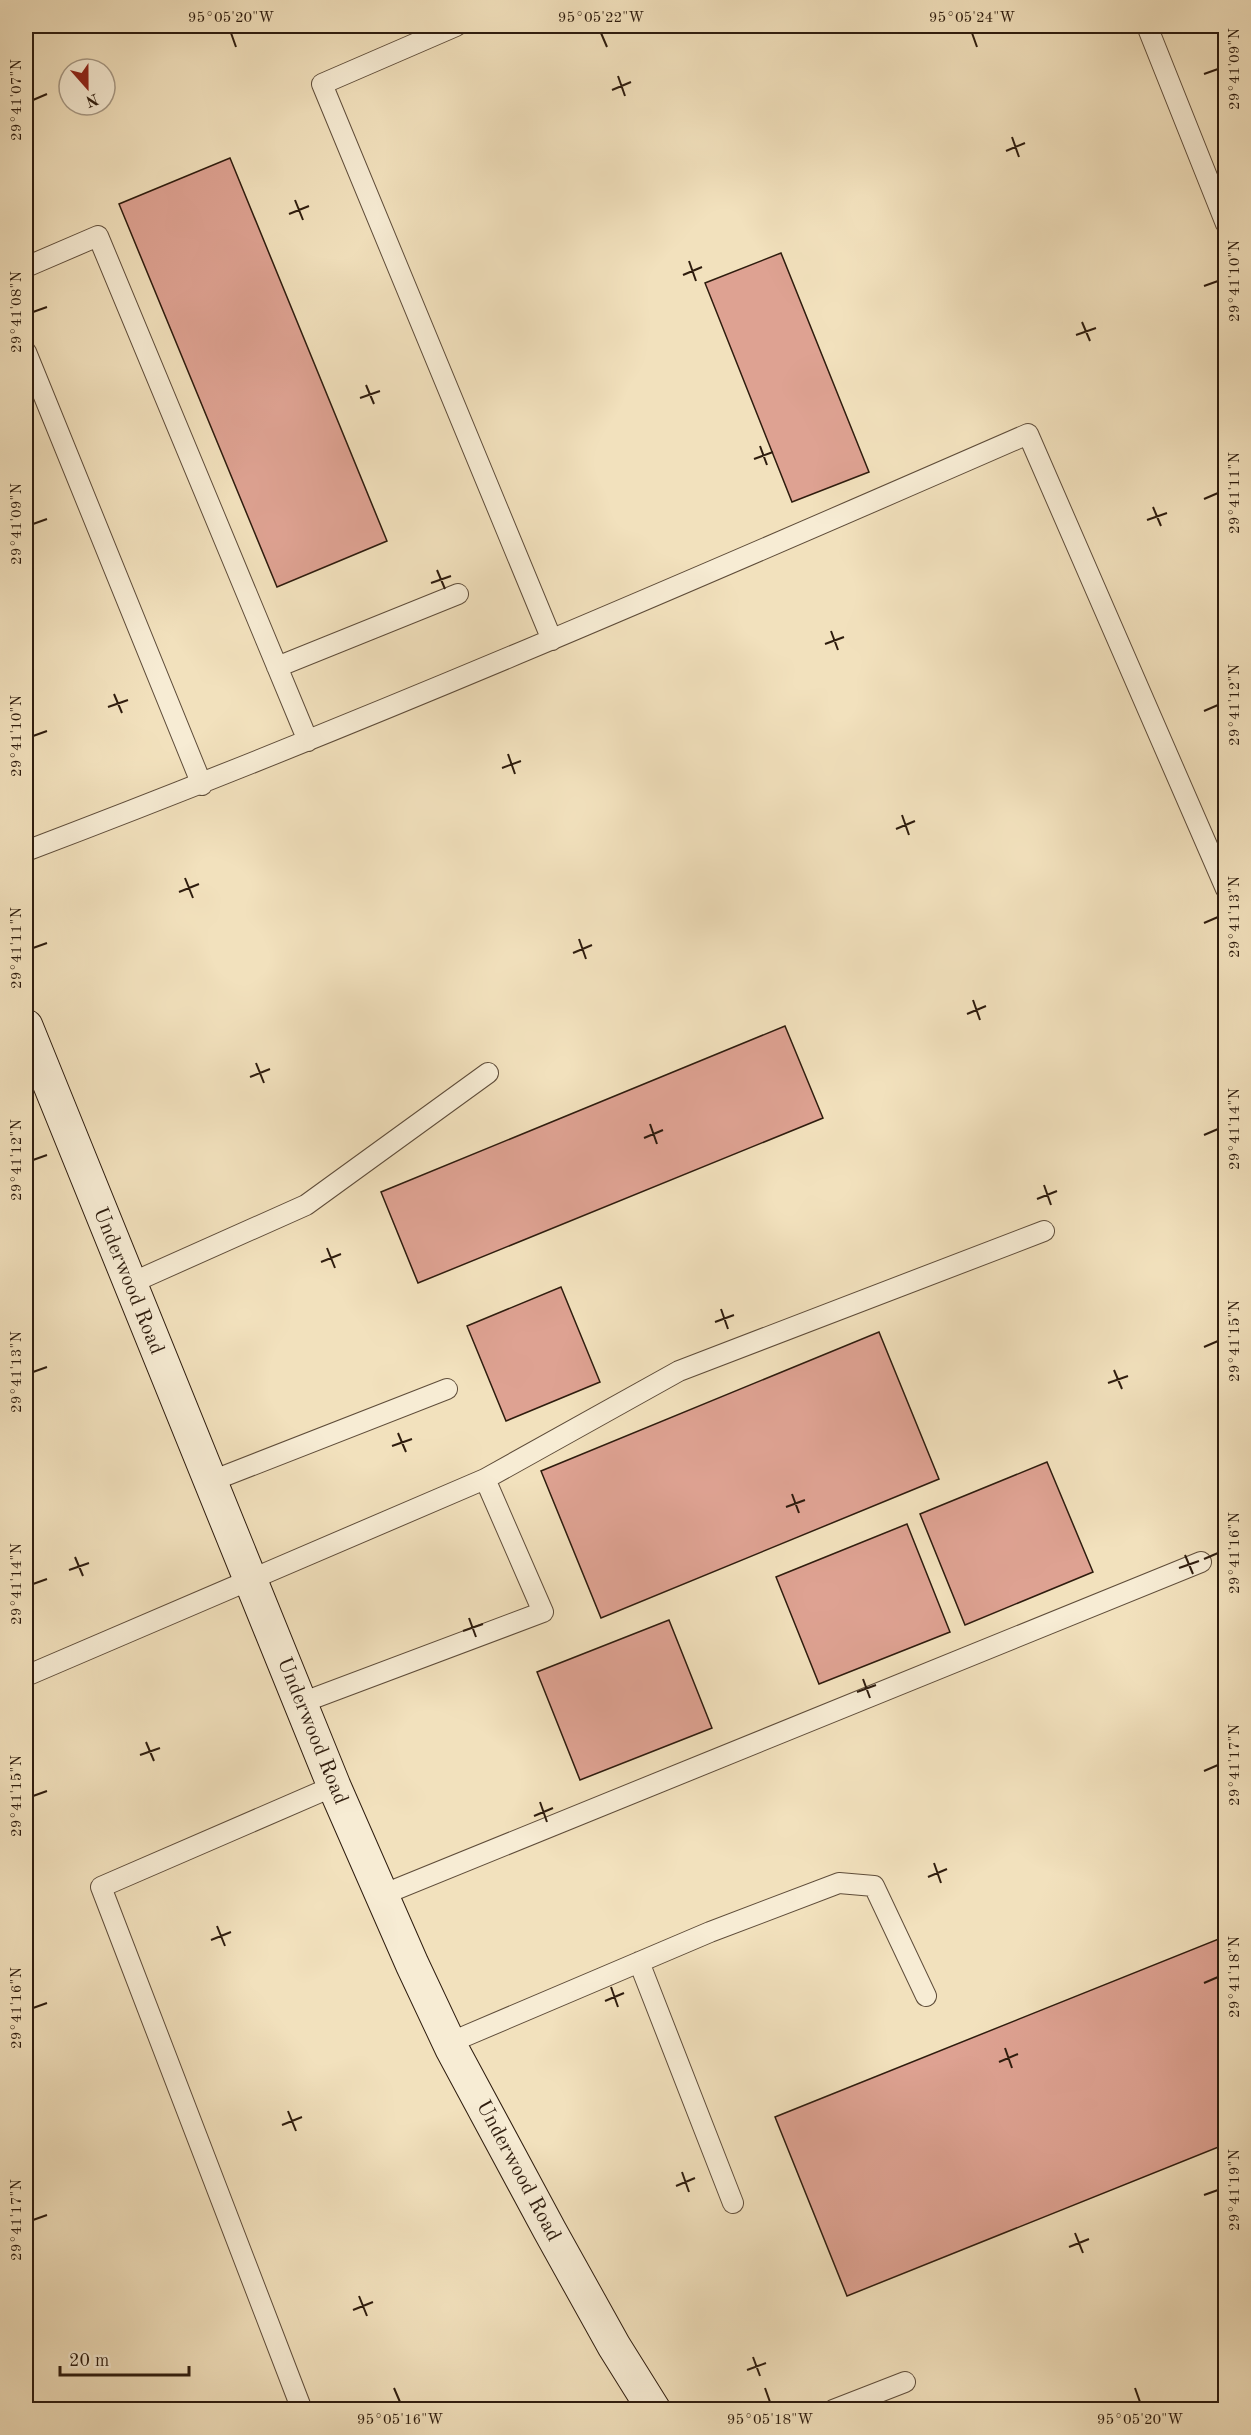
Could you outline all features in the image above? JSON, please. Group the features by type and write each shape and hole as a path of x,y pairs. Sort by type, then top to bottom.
{"main road":[{"name":"Underwood Road","path":"26,1026 334,1786 449,2043 593,2308 654,2409"}],"lane":[{"path":"456,26 322,84 552,640"},
{"path":"1147,26 1226,224"},
{"path":"26,267 98,236 308,741"},
{"path":"26,352 202,785"},
{"path":"26,851 202,785 552,640 1028,434 1226,889"},
{"path":"277,667 458,594"},
{"path":"129,1284 306,1204 488,1073"},
{"path":"26,1676 249,1578 485,1479 679,1371 1044,1231"},
{"path":"209,1482 447,1389"},
{"path":"301,1703 543,1612 485,1479"},
{"path":"382,1895 1201,1562"},
{"path":"302,2409 101,1887 334,1786"},
{"path":"449,2043 639,1962 839,1883 874,1886 926,1995"},
{"path":"639,1962 733,2203"},
{"path":"833,2409 905,2382"}],"building":[{"path":"230,158 387,541 277,587 119,204"},
{"path":"781,253 869,472 792,502 705,283"},
{"path":"785,1026 823,1118 418,1283 381,1192"},
{"path":"561,1287 600,1382 506,1421 467,1326"},
{"path":"879,1332 939,1479 601,1618 541,1471"},
{"path":"1047,1462 1093,1572 965,1625 920,1514"},
{"path":"907,1524 950,1632 819,1684 776,1577"},
{"path":"669,1620 712,1728 580,1780 537,1672"},
{"path":"1226,1936 1226,2144 847,2296 775,2117"}]}
